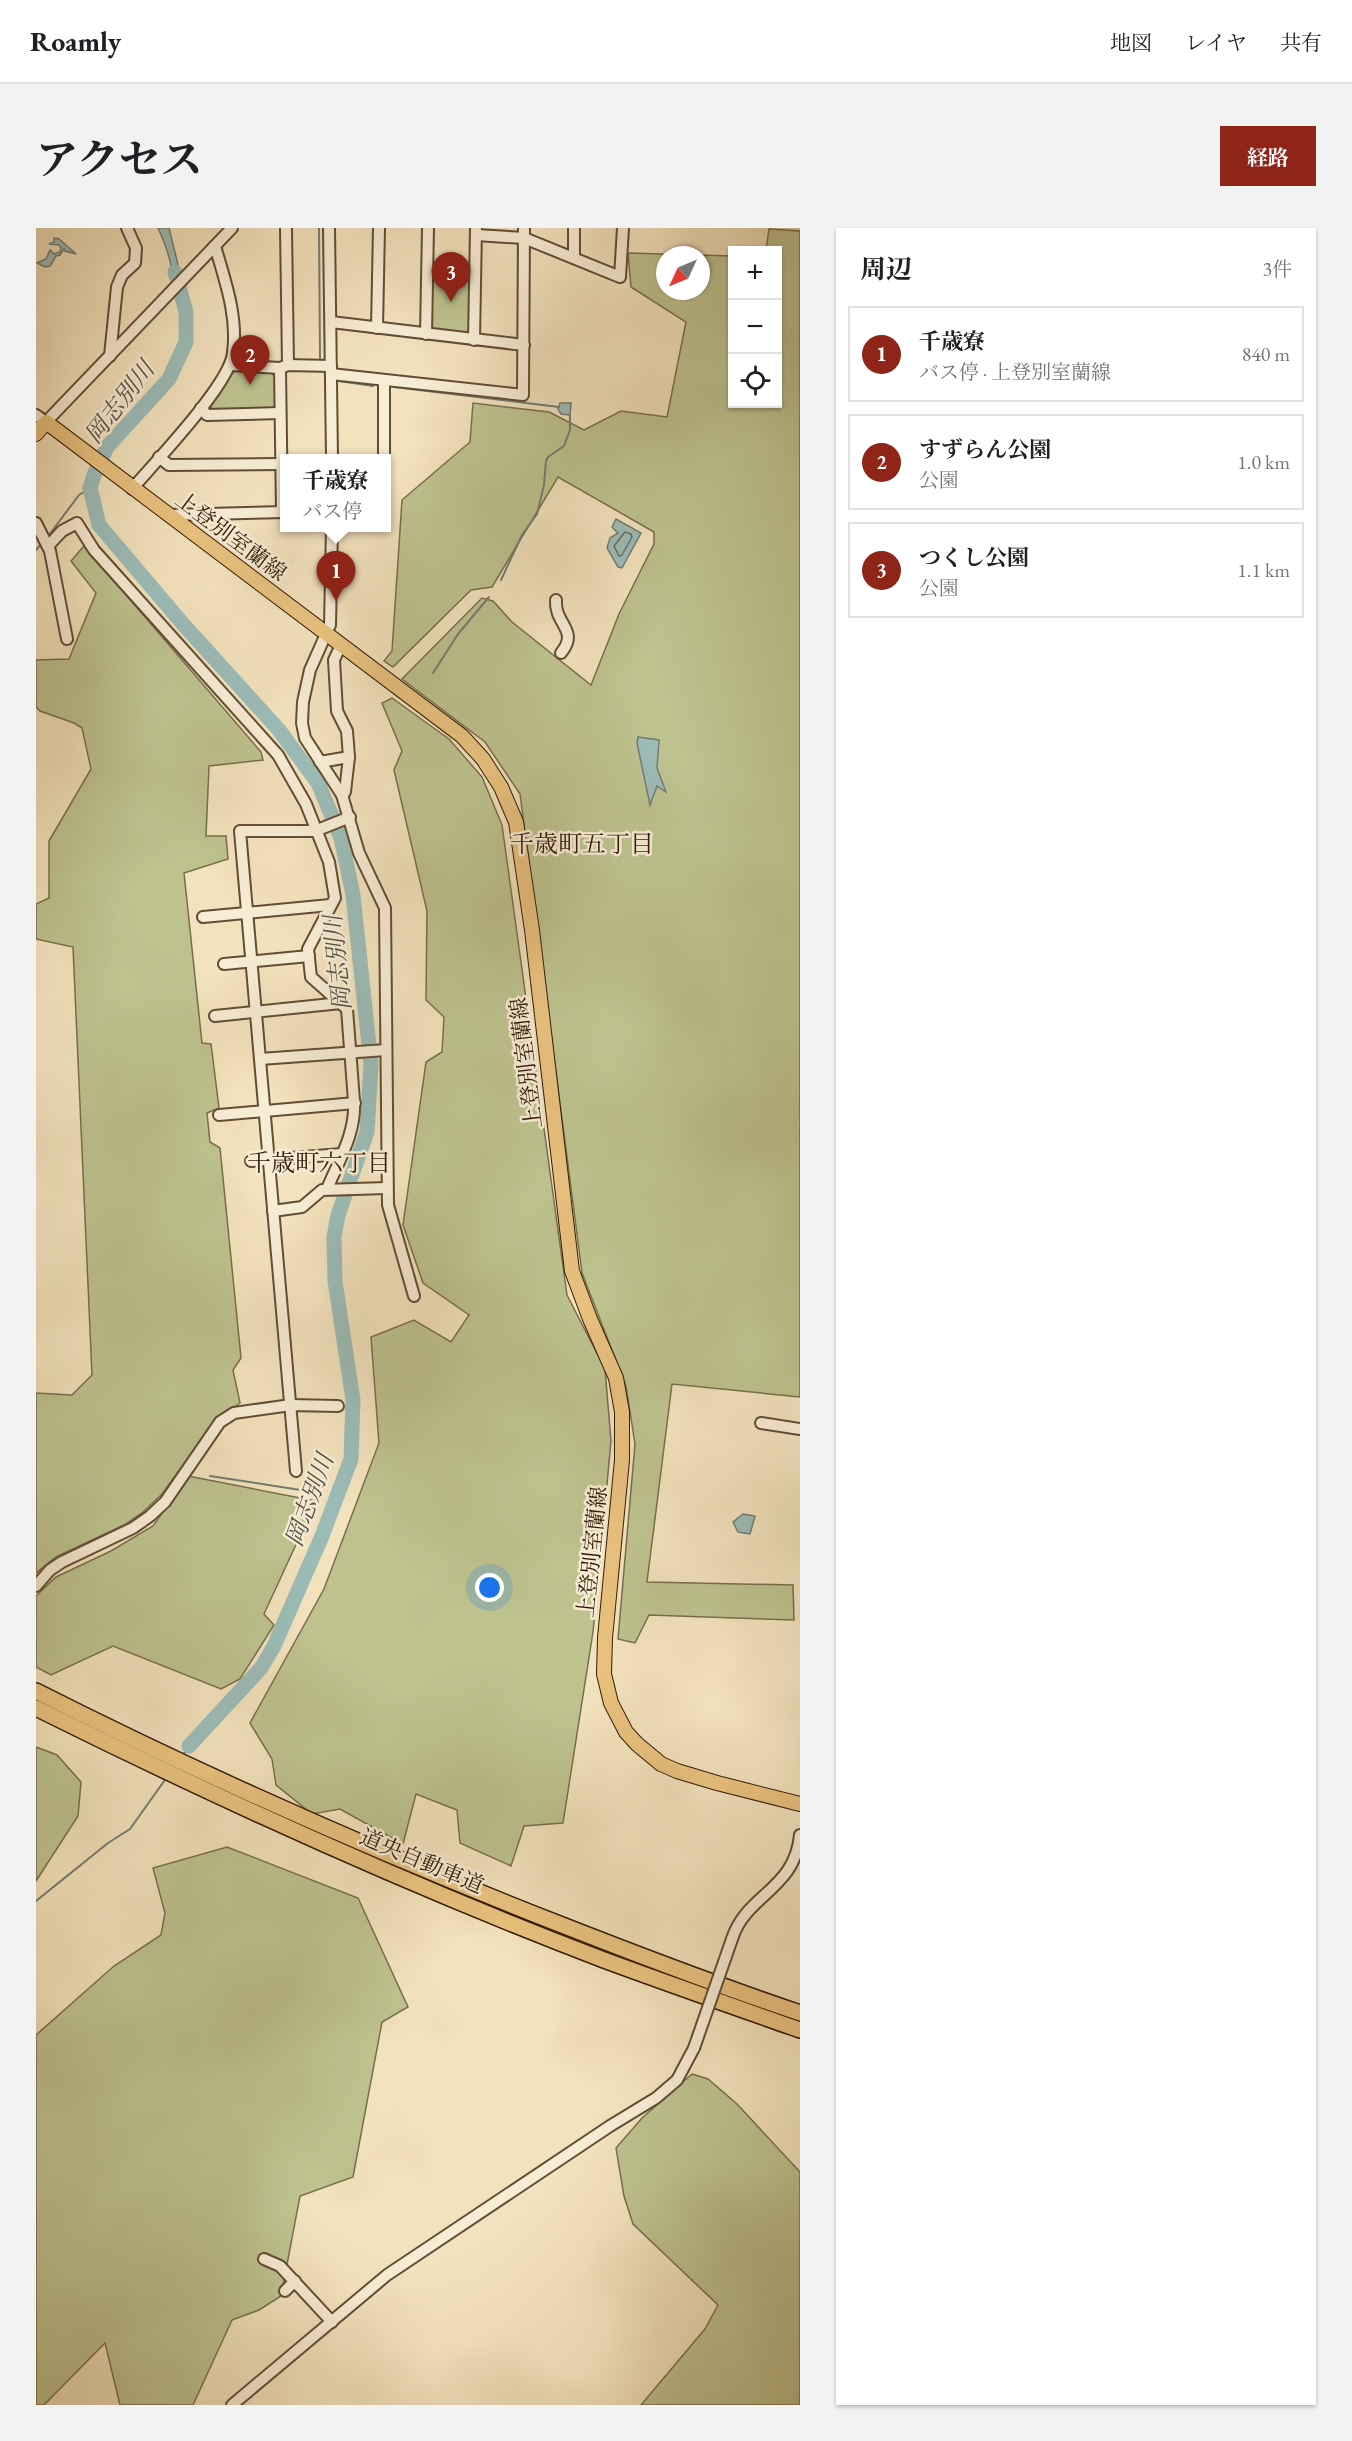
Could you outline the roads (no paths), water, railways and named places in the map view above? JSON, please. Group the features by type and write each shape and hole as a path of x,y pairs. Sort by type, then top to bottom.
{"highway":[{"name":"道央自動車道","path":"36,1691 249,1795 351,1840 631,1952 800,2013"},
{"name":"道央自動車道","path":"36,1708 225,1799 470,1906 604,1960 800,2030"}],"main road":[{"path":"36,434 41,418"},
{"name":"上登別室蘭線","path":"41,418 132,489 462,736 483,759 501,787 516,822 532,930 572,1271 616,1378 622,1412 622,1460 604,1674 611,1703 626,1732 662,1764 677,1772 717,1784 800,1804"}],"street":[{"path":"110,356 117,287 122,275 135,263 136,248 127,228"},
{"path":"41,418 110,356 232,228"},
{"path":"281,454 286,228"},
{"path":"329,228 332,454"},
{"path":"377,328 379,228"},
{"path":"426,334 428,228"},
{"path":"574,228 574,257"},
{"path":"474,339 476,231 524,233 620,277 623,228"},
{"path":"231,365 331,370 384,382 524,395 524,233"},
{"path":"132,489 201,408 231,365 234,352 233,308 215,246"},
{"path":"330,322 524,345"},
{"path":"384,382 384,454"},
{"path":"201,408 207,415 280,413"},
{"path":"159,457 169,465 280,464"},
{"path":"168,515 280,512"},
{"path":"36,523 48,546 67,639"},
{"path":"48,546 62,531 77,523 94,550 278,755 318,830 329,862 335,898 316,931 309,949 311,977 347,1009 349,1054 355,1103 349,1141 329,1189"},
{"path":"332,532 330,625 310,670 302,723 305,738 342,795 345,819 385,908 382,1051 387,1188 389,1212 414,1296"},
{"path":"556,600 556,613 569,636 568,644 561,653"},
{"path":"341,645 334,660 336,711 347,731 349,756 345,792 342,795"},
{"path":"320,762 349,756"},
{"path":"296,1471 240,831 318,830 345,819"},
{"path":"203,917 330,905"},
{"path":"224,964 309,956"},
{"path":"215,1016 340,1003"},
{"path":"260,1059 382,1051"},
{"path":"219,1115 355,1103"},
{"path":"251,1161 342,1154"},
{"path":"273,1211 303,1207 322,1190 387,1188"},
{"path":"36,1586 50,1570 62,1562 133,1528 150,1516 165,1502 220,1422 234,1413 291,1405 338,1406"},
{"path":"761,1423 800,1429"},
{"path":"232,2405 387,2275 610,2126 656,2098 677,2080 686,2068 694,2048 736,1925 783,1879 793,1864 799,1848 800,1835"},
{"path":"264,2259 280,2266 332,2322"},
{"path":"285,2291 295,2281"}],"water":[{"path":"158,228 169,228 181,277 172,286 171,264"},
{"path":"54,238 59,239 76,254 64,249 50,266 45,267 37,263 46,259 50,250 54,254 60,252 59,245 49,244 54,242"},
{"path":"560,403 571,403 570,415 561,414 558,409"},
{"path":"616,519 641,533 622,568 618,567 607,548 610,538 618,533 612,527"},
{"path":"638,737 659,740 657,768 666,792 657,786 650,805 637,743"},
{"path":"743,1514 755,1516 750,1534 738,1532 733,1522"}],"waterway":[{"path":"319,228 320,358"},
{"name":"岡志別川","path":"175,272 186,312 186,342 169,379 107,447 90,488 99,525 183,624 279,730 318,783 341,838 353,895 371,1064 367,1132 338,1215 334,1237 335,1281 353,1400 351,1459 322,1536 274,1646 261,1668 189,1746"},
{"path":"339,381 373,386"},
{"path":"394,387 559,407"},
{"path":"501,580 522,535 537,514 544,485 546,461 564,446 570,430 570,415"},
{"path":"49,535 79,495 90,488"},
{"path":"36,550 42,543"},
{"path":"433,673 458,634 489,597"},
{"path":"210,1476 320,1493"},
{"name":"岡志別川","path":"182,1756 189,1746"},
{"name":"岡志別川","path":"36,1901 108,1843 130,1829 167,1777"}],"place":[{"name":"つくし公園","path":"451,302"},
{"name":"すずらん公園","path":"250,385"},
{"name":"千歳寮","path":"336,601"}],"district":[{"name":"千歳町五丁目","path":"582,843"},
{"name":"千歳町六丁目","path":"319,1162"}]}
